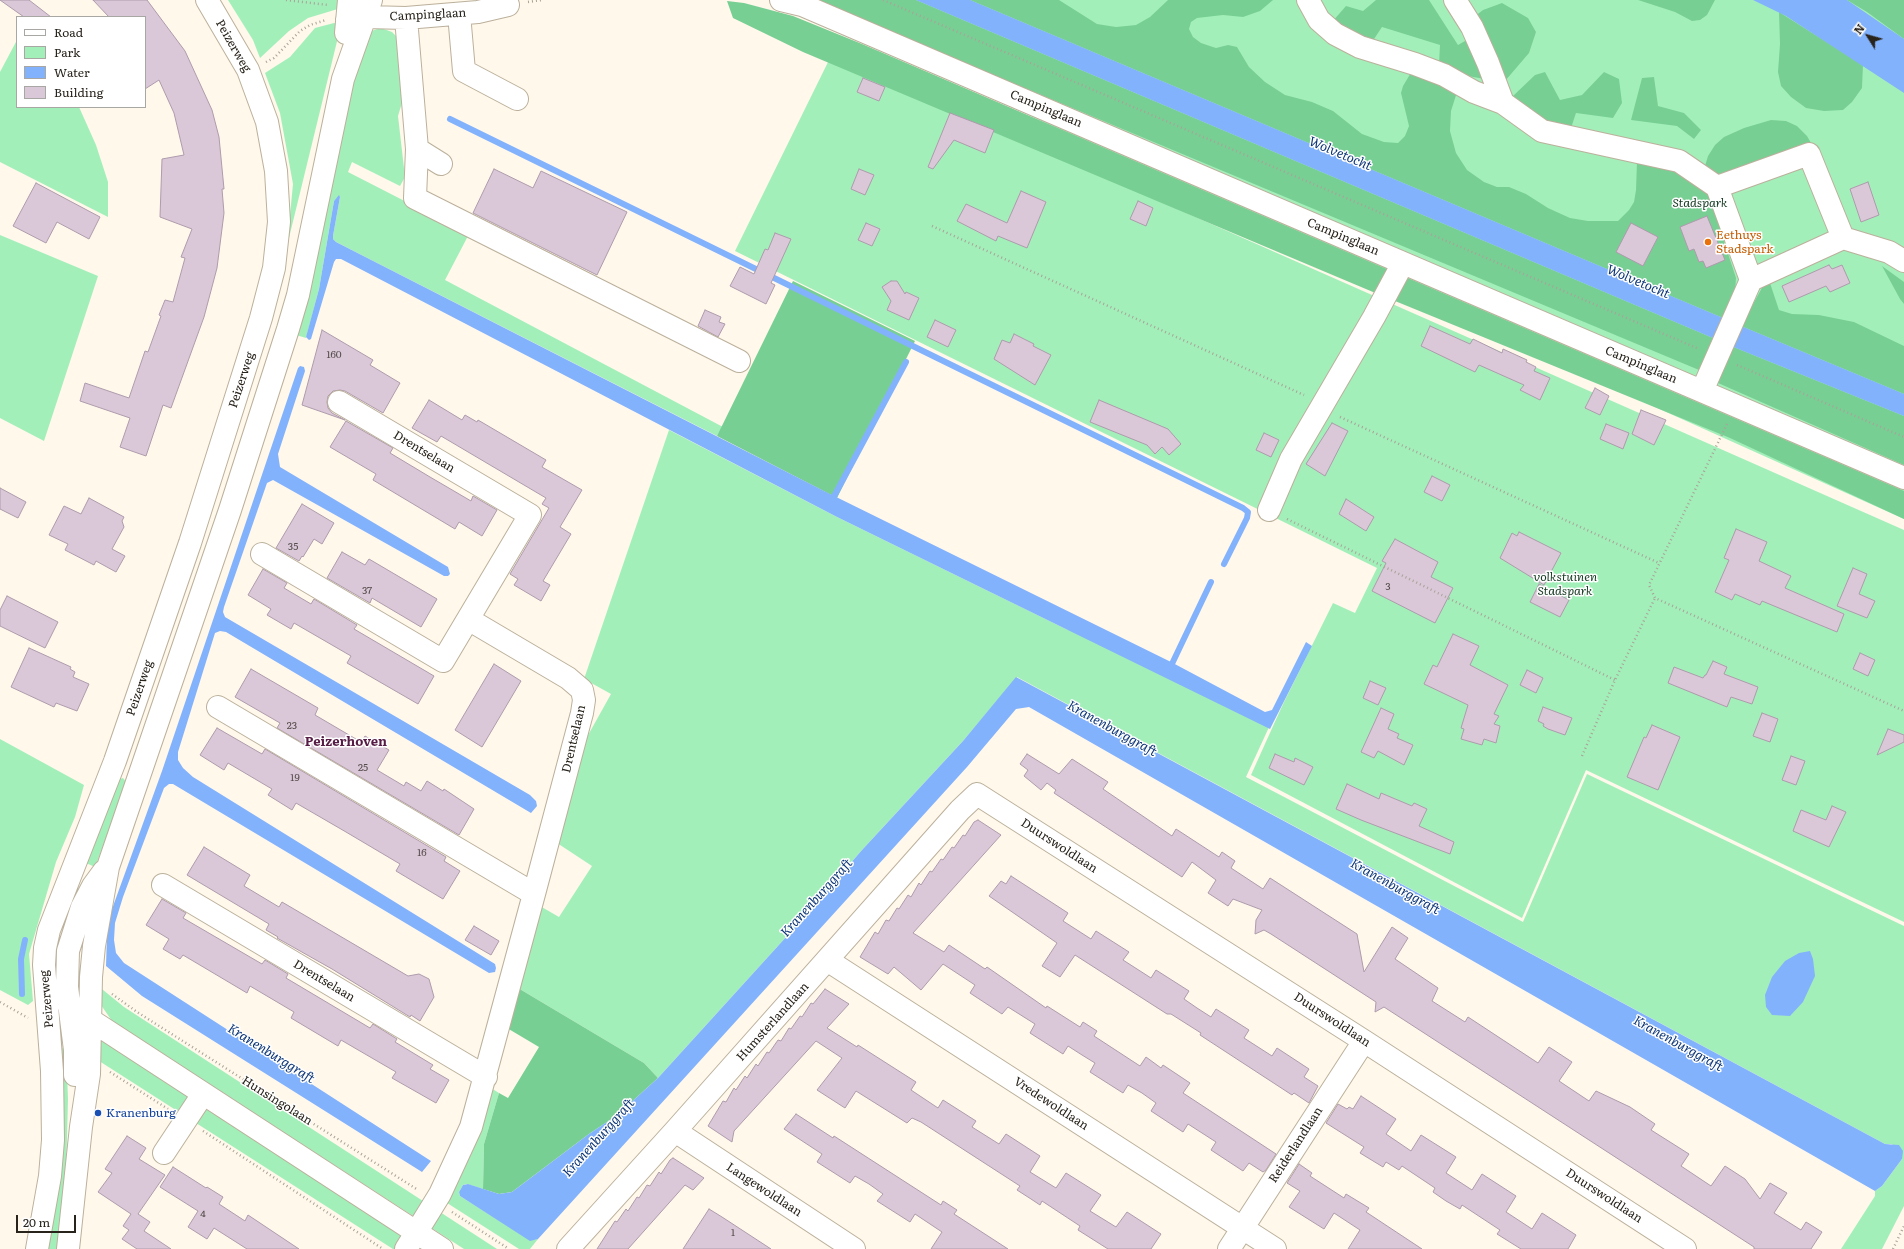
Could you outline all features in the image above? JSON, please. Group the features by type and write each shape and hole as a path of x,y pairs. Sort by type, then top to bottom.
{"street":[{"name":"Peizerweg","path":"37,1249 50,1176 53,1140 54,1105 50,1030 44,965 48,936 115,761 192,535 261,318 274,268 278,222 276,171 267,122 248,70 207,0"},
{"name":"Campinglaan","path":"781,0 802,5 1904,478"},
{"path":"1308,0 1319,20 1335,34 1360,47 1415,64 1444,75 1474,92 1503,102 1542,131 1679,161 1717,187 1751,280"},
{"path":"1455,0 1472,27 1485,55 1503,102"},
{"name":"Campinglaan","path":"358,9 406,18 478,12 508,5"},
{"name":"Peizerweg","path":"68,1249 81,1127 90,1074 91,977 97,926 102,907 108,867 230,510 298,295 358,9"},
{"path":"459,14 464,71 517,99"},
{"path":"406,18 417,149 415,198 739,361"},
{"path":"417,149 441,164"},
{"path":"1717,187 1809,154 1843,238"},
{"path":"1702,391 1751,280 1843,238 1889,252 1904,261"},
{"path":"1269,510 1291,459 1374,317 1403,263"},
{"name":"Drentselaan","path":"262,554 443,661 530,515 339,402"},
{"name":"Drentselaan","path":"411,1241 454,1168 472,1127 584,700 582,690 568,678 468,619"},
{"path":"218,707 534,894"},
{"path":"115,761 142,770"},
{"name":"Humsterlandlaan","path":"568,1249 828,960 960,810 977,794"},
{"name":"Duurswoldlaan","path":"977,794 1364,1041 1685,1249"},
{"name":"Peizerweg","path":"81,1127 67,966 72,936 82,907 93,886 108,867"},
{"name":"Drentselaan","path":"163,885 486,1077"},
{"name":"Vredewoldlaan","path":"828,960 1275,1249"},
{"path":"70,1006 203,1094 411,1241 442,1249"},
{"name":"Reiderlandlaan","path":"1229,1249 1364,1041"},
{"path":"164,1153 203,1094"},
{"name":"Langewoldlaan","path":"675,1131 854,1249"}],"path":[{"path":"883,0 1718,353 1904,437"},
{"path":"248,70 274,58 291,39 310,25 330,20 358,9"},
{"path":"932,226 1323,403 1337,416 1659,564"},
{"path":"1736,406 1649,585 1655,598 1904,711"},
{"path":"1269,510 1615,680"},
{"path":"1582,756 1615,680 1655,598"},
{"name":"Hunsingolaan","path":"91,977 102,983 118,999 137,1012 435,1200 509,1249"},
{"path":"0,1002 50,1030"},
{"path":"90,1060 383,1249"},
{"path":"1893,1249 1904,1226"}],"green space":[{"path":"228,0 342,0 341,8 308,18 289,31 260,58 253,40"},
{"name":"Stadspark","path":"782,0 1904,0 1904,519 1635,398"},
{"path":"814,0 916,0 1713,338 1699,370"},
{"path":"970,0 1059,0 1097,24 1116,27 1136,25 1150,17 1168,0 1273,0 1260,11 1243,17 1223,15 1197,18 1191,22 1189,29 1193,37 1201,43 1216,48 1228,45 1237,47 1249,67 1265,82 1285,95 1312,102 1333,111 1362,134 1384,142 1398,143 1405,136 1409,126 1401,93 1403,86 1412,71 1458,89 1451,111 1450,131 1456,153 1467,170 1484,182 1497,187 1509,187 1526,194 1548,208 1570,218 1588,221 1618,221 1629,210 1634,202 1637,161 1668,166 1708,192 1736,278 1735,293 1723,318"},
{"path":"1376,0 1429,0 1458,45 1472,37 1490,80 1468,76 1439,64 1440,45 1382,27 1372,42 1332,22 1346,6 1363,11"},
{"path":"1638,0 1715,0 1707,15 1700,20 1692,21 1675,12"},
{"path":"1847,0 1904,0 1904,39 1867,12"},
{"path":"727,1 744,3 793,16 862,44 1904,491 1904,519 1730,438 1373,292 803,52 733,18"},
{"path":"1502,3 1528,18 1536,32 1529,53 1505,81 1474,17 1483,10"},
{"path":"1779,12 1863,65 1862,88 1852,102 1843,110 1824,111 1806,108 1791,97 1781,86 1778,72 1780,44"},
{"path":"334,23 341,25 287,246 293,184 280,113 265,73 290,57 315,28"},
{"path":"381,28 392,32 399,39 404,96 398,116 405,177 400,186 352,162 348,172 469,234 445,280 723,427 717,436 336,242 333,239 333,236 339,196 334,201 319,289 306,338 296,335 358,56 365,36 374,30"},
{"path":"16,42 16,108 79,108 96,145 108,182 108,217 0,162 0,72"},
{"name":"volkstuinen Stadspark","path":"831,56 1904,530 1904,922 1586,770 1522,918 1251,775 1283,704 1333,603 1355,613 1377,568 735,251"},
{"path":"1545,72 1560,100 1582,95 1604,72 1619,79 1622,103 1613,118 1576,113 1570,131 1561,129 1528,110 1513,96 1535,75"},
{"path":"1654,77 1658,106 1684,113 1701,130 1694,139 1677,126 1631,120 1642,78"},
{"path":"1771,120 1786,121 1797,126 1807,136 1815,150 1803,146 1716,175 1705,166 1708,156 1715,145 1724,137 1744,128"},
{"path":"0,235 98,276 44,441 0,418"},
{"path":"1882,266 1904,282 1904,304 1900,299"},
{"path":"1769,280 1779,310 1792,314 1819,315 1854,322 1904,346 1904,394 1741,326 1763,286"},
{"path":"793,281 915,341 837,498 717,436"},
{"path":"1731,346 1904,416 1904,465 1718,383"},
{"path":"669,430 837,517 1068,630 1074,625 1270,725 1246,777 1523,922 1587,774 1904,926 1904,1206 1882,1249 1841,1249 1875,1196 1875,1191 1882,1186 1902,1159 1892,1144 1885,1144 1017,677 963,741 862,850 797,925 658,1078 644,1063 518,988 540,906 559,917 592,866 554,841 582,746 611,694 584,679"},
{"path":"0,739 84,785 75,817 56,862 29,954 33,1001 28,1005 0,990"},
{"path":"123,778 127,783 95,867 86,863 119,779"},
{"path":"97,985 124,1007 497,1249 464,1249 112,1021 101,1005"},
{"path":"518,988 644,1063 658,1078 616,1116 589,1134 512,1192 499,1194 483,1189 484,1144 499,1093 508,1098 539,1047 507,1028"},
{"path":"95,1035 425,1249 393,1249 96,1059"},
{"path":"60,1049 66,1049 68,1099 66,1176 60,1249 48,1249"},
{"path":"491,1088 499,1093 484,1144 483,1189 467,1184 463,1185 459,1192 460,1196 530,1240 538,1239 530,1249 519,1249 444,1201"}],"water":[{"path":"916,0 970,0 1723,318 1713,338"},
{"path":"1753,0 1847,0 1904,39 1904,93 1786,16"},
{"path":"339,195 340,197 333,236 333,239 336,242 824,491 1171,662 1265,712 1272,710 1306,642 1312,646 1270,729 837,517 341,259 336,259 334,262 311,339 309,340 306,337 319,289 334,201"},
{"path":"1741,326 1904,394 1904,416 1731,346"},
{"path":"300,366 304,367 305,371 278,454 280,467 448,567 450,574 448,576 444,576 273,480 267,483 224,607 223,612 225,617 530,795 536,801 537,806 531,813 226,632 220,631 215,633 178,752 178,760 183,768 193,777 495,964 495,972 489,973 173,784 169,784 164,788 123,897 115,923 114,940 116,953 124,963 431,1161 422,1172 142,996 106,966 107,935 112,909 162,771 298,368"},
{"path":"1016,677 1885,1144 1899,1145 1903,1151 1902,1159 1882,1186 1875,1191 1029,707 1016,709 967,767 538,1239 530,1241 460,1196 459,1192 463,1185 468,1184 499,1194 512,1192 589,1134 616,1116 658,1078 797,925 862,850 963,741"},
{"path":"1810,951 1813,959 1815,976 1803,1002 1790,1016 1772,1015 1766,1007 1765,995 1772,977 1785,961 1799,953"}],"building":[{"path":"0,0 29,0 50,16 23,16"},
{"path":"93,0 147,0 185,51 212,110 219,137 224,189 222,189 224,213 217,268 204,317 171,408 163,405 146,456 120,447 130,418 80,401 85,383 129,398 145,351 148,352 165,300 173,302 185,258 181,257 192,229 160,217 162,159 184,155 174,113 159,80 146,88 146,16 108,16"},
{"path":"863,78 885,87 879,101 857,92"},
{"path":"950,113 994,130 985,153 954,140 933,169 928,167"},
{"path":"494,169 533,188 541,171 627,212 597,275 473,213"},
{"path":"859,169 874,175 865,195 851,189"},
{"path":"1868,182 1879,215 1861,222 1850,189"},
{"path":"36,183 100,217 89,239 57,222 46,243 13,226"},
{"path":"1021,191 1046,202 1027,248 998,236 996,241 957,221 966,204 1007,223"},
{"path":"1138,201 1153,208 1146,226 1130,219"},
{"path":"1707,216 1725,260 1706,268 1703,261 1699,262 1694,249 1689,251 1680,227"},
{"path":"866,223 880,229 872,246 858,240"},
{"path":"1631,223 1658,237 1643,266 1616,252"},
{"path":"775,233 791,239 771,283 775,285 766,304 730,286 740,267 754,274 765,249 768,250"},
{"path":"1829,265 1832,269 1842,265 1850,283 1830,292 1826,286 1789,302 1782,286"},
{"path":"891,281 897,281 905,294 906,292 919,298 909,320 887,310 891,301 882,287"},
{"path":"705,310 721,317 719,322 725,324 718,337 698,326"},
{"path":"935,320 956,330 948,347 927,337"},
{"path":"1430,326 1470,344 1473,339 1502,353 1503,349 1527,360 1526,362 1536,367 1534,371 1550,378 1540,400 1520,390 1524,385 1479,365 1475,372 1421,346"},
{"path":"322,330 373,360 370,365 400,383 383,413 345,391 340,390 333,391 328,396 328,408 332,413 345,420 302,405"},
{"path":"1014,334 1051,355 1035,385 994,359 1002,340 1010,343"},
{"path":"1595,388 1609,396 1600,415 1585,408"},
{"path":"429,400 462,420 465,415 477,422 478,420 546,460 542,467 582,490 560,527 571,534 543,581 550,585 541,601 514,585 518,579 510,574 549,508 542,504 546,498 441,436 437,442 412,428"},
{"path":"1099,400 1168,429 1181,444 1169,455 1162,447 1155,454 1147,445 1090,422"},
{"path":"1641,410 1666,420 1654,445 1632,434"},
{"path":"346,421 393,448 390,453 430,477 471,501 473,496 497,510 482,536 459,522 455,529 373,480 376,474 330,447"},
{"path":"1332,423 1348,431 1325,476 1306,464"},
{"path":"1606,424 1629,433 1623,449 1600,439"},
{"path":"1264,433 1279,440 1271,457 1256,450"},
{"path":"1432,476 1450,485 1442,501 1424,492"},
{"path":"0,488 26,502 18,518 0,509"},
{"path":"89,498 124,517 122,521 124,527 112,549 125,556 116,572 96,561 94,565 65,550 68,544 49,535 64,506 81,514"},
{"path":"1346,499 1374,517 1366,531 1339,514"},
{"path":"302,504 334,523 322,544 314,539 299,561 276,548"},
{"path":"1736,529 1767,542 1759,561 1791,576 1785,588 1844,614 1837,632 1762,601 1760,605 1735,594 1732,600 1715,592 1729,560 1724,558"},
{"path":"1519,532 1561,553 1544,585 1500,558 1512,533 1517,536"},
{"path":"1395,539 1438,562 1431,577 1453,588 1435,623 1372,591 1386,563 1382,561"},
{"path":"342,552 365,565 369,559 437,599 421,627 372,598 370,603 327,578"},
{"path":"1853,568 1867,574 1859,594 1875,601 1867,618 1837,606"},
{"path":"263,569 287,583 284,588 311,604 314,599 357,625 354,629 434,676 418,704 347,663 351,656 294,623 291,629 267,615 271,609 248,595"},
{"path":"1539,584 1569,600 1560,617 1530,602"},
{"path":"7,596 58,622 45,648 0,626 0,610"},
{"path":"1453,634 1479,646 1470,665 1508,685 1494,714 1499,716 1494,724 1500,726 1496,743 1484,739 1482,745 1461,739 1464,729 1461,728 1468,705 1424,684 1433,665 1437,667"},
{"path":"29,648 71,667 70,669 75,672 73,677 89,684 77,711 56,703 54,707 11,687"},
{"path":"1860,653 1875,660 1868,676 1853,669"},
{"path":"1713,661 1727,667 1724,674 1758,687 1752,704 1731,697 1727,707 1668,683 1674,667 1703,678"},
{"path":"494,664 521,681 482,747 455,730"},
{"path":"251,669 318,708 315,715 361,742 365,736 389,750 377,770 404,786 406,782 421,791 427,781 443,791 444,789 474,809 459,835 277,728 280,723 235,697"},
{"path":"1527,670 1543,678 1536,693 1520,685"},
{"path":"1370,681 1386,688 1378,705 1363,698"},
{"path":"1543,707 1572,718 1565,735 1548,729 1543,726 1544,724 1538,721"},
{"path":"1381,708 1394,714 1388,729 1399,734 1397,738 1413,745 1404,765 1378,751 1374,758 1361,752"},
{"path":"1762,713 1778,719 1770,742 1753,736"},
{"path":"1652,725 1680,737 1658,790 1627,777 1644,737 1646,738"},
{"path":"217,728 262,754 265,749 446,857 444,861 460,871 443,899 396,871 400,864 346,832 296,803 292,810 268,795 272,789 228,763 224,770 200,755"},
{"path":"1888,729 1904,735 1904,742 1877,755"},
{"path":"1027,754 1059,774 1072,759 1108,782 1103,789 1172,836 1176,829 1219,857 1222,852 1235,861 1231,868 1263,889 1270,878 1357,934 1364,972 1392,927 1408,938 1395,959 1438,988 1432,1001 1465,1022 1468,1017 1538,1063 1549,1047 1572,1062 1559,1081 1589,1101 1596,1091 1630,1107 1655,1124 1651,1130 1689,1154 1681,1166 1711,1186 1725,1166 1745,1179 1760,1199 1770,1183 1787,1193 1774,1213 1801,1230 1806,1222 1822,1232 1811,1249 1754,1249 1754,1247 1384,1007 1375,1012 1376,1002 1271,934 1264,930 1255,934 1256,920 1262,910 1233,899 1228,906 1208,893 1216,880 1192,862 1182,877 1054,793 1056,790 1047,783 1041,790 1024,776 1028,770 1020,764"},
{"path":"1275,754 1294,762 1295,758 1313,767 1304,785 1269,768"},
{"path":"1791,756 1805,761 1796,785 1782,780"},
{"path":"1347,784 1379,799 1381,793 1412,806 1414,803 1427,809 1419,826 1454,842 1450,854 1336,809"},
{"path":"1832,806 1846,812 1829,847 1793,831 1801,810 1826,820"},
{"path":"978,820 1001,835 913,933 944,952 949,945 985,969 987,967 1046,1008 1047,1006 1080,1027 1083,1022 1097,1031 1094,1036 1140,1066 1146,1057 1161,1068 1163,1065 1190,1083 1183,1093 1276,1154 1266,1170 1263,1172 1249,1163 1243,1171 1211,1150 1216,1142 1188,1124 1183,1132 1151,1111 1156,1103 1142,1093 1128,1085 1123,1093 1090,1072 1095,1063 1068,1046 1063,1054 1030,1033 1035,1024 1008,1007 1002,1014 970,993 975,985 943,964 921,990 894,967 888,974 860,957 875,932 878,934 886,920 889,921 897,908 899,909 908,895 911,897 919,883 921,885 930,871 932,872 941,859 943,860 952,847 954,848 963,835 965,836 974,822"},
{"path":"204,847 250,875 244,886 279,907 282,902 408,976 419,974 429,979 434,997 420,1021 411,1015 410,1017 332,969 277,938 278,937 266,930 269,924 187,875"},
{"path":"1011,876 1068,913 1063,921 1091,939 1096,931 1129,952 1123,960 1151,978 1156,970 1189,991 1184,999 1197,1008 1211,1017 1216,1009 1249,1030 1244,1038 1272,1056 1277,1048 1309,1069 1304,1077 1318,1086 1309,1103 1294,1093 1292,1095 1200,1035 1201,1033 1171,1014 1167,1014 1075,955 1060,977 1042,966 1057,943 989,896 1001,881 1006,884"},
{"path":"162,899 186,913 183,918 262,964 265,960 288,974 286,978 370,1028 373,1024 397,1039 395,1042 433,1065 430,1069 449,1080 436,1103 392,1078 396,1072 341,1040 338,1046 291,1018 294,1012 250,986 247,993 183,955 180,959 163,949 169,939 146,925"},
{"path":"474,926 499,941 491,955 465,940"},
{"path":"825,989 849,1004 827,1028 857,1047 858,1045 916,1082 911,1090 938,1108 943,1100 976,1121 972,1127 999,1144 1006,1134 1040,1156 1030,1172 1056,1188 1066,1173 1101,1195 1090,1211 1116,1227 1127,1212 1161,1234 1151,1249 1108,1249 1078,1230 1080,1226 1042,1201 1040,1205 1017,1190 1020,1186 921,1122 912,1118 907,1123 856,1091 845,1108 817,1090 842,1058 816,1041 734,1131 732,1142 708,1126 723,1101 726,1102 734,1088 736,1090 745,1076 747,1078 756,1064 758,1066 767,1052 769,1053 778,1040 781,1041 789,1028 791,1029 800,1016 802,1017 811,1003 813,1004"},
{"path":"1361,1096 1396,1119 1386,1134 1411,1151 1421,1135 1456,1157 1446,1173 1472,1190 1482,1174 1516,1196 1506,1212 1532,1229 1542,1213 1576,1235 1568,1249 1521,1249 1497,1234 1500,1230 1462,1205 1460,1209 1433,1192 1435,1188 1402,1166 1399,1170 1386,1162 1383,1167 1360,1153 1364,1147 1326,1123 1338,1104 1347,1109 1349,1107 1353,1109"},
{"path":"796,1114 833,1138 834,1136 941,1205 943,1201 957,1210 954,1214 1008,1249 931,1249 942,1232 915,1214 910,1222 877,1201 883,1194 869,1184 855,1176 850,1183 817,1162 822,1154 784,1129"},
{"path":"127,1136 146,1148 139,1159 165,1175 138,1214 150,1222 144,1231 171,1249 137,1249 122,1239 129,1230 123,1226 131,1214 98,1192 112,1173 105,1169"},
{"path":"673,1158 704,1178 693,1190 685,1185 628,1249 597,1249 615,1221 617,1222 626,1209 628,1211 637,1197 639,1198 647,1185 650,1186 659,1172 661,1174"},
{"path":"1299,1164 1312,1173 1310,1176 1344,1198 1346,1194 1369,1208 1366,1212 1422,1249 1348,1249 1360,1230 1334,1213 1324,1229 1289,1207 1300,1191 1287,1183"},
{"path":"173,1167 223,1197 219,1204 245,1221 248,1215 299,1249 247,1249 214,1228 207,1239 188,1227 198,1211 160,1187"},
{"path":"709,1209 722,1217 771,1249 683,1249"}],"waterway":[{"path":"450,119 1243,508 1248,512 1247,518 1224,564"},
{"path":"831,502 906,362"},
{"path":"1170,668 1211,582"},
{"name":"Kranenburggraft","path":"22,994 21,959 25,940"}],"place":[{"name":"Eethuys Stadspark","path":"1708,242"},
{"name":"Kranenburg","path":"98,1113"}],"district":[{"name":"Peizerhoven","path":"346,742"}],"water label":[{"name":"Wolvetocht","path":"1340,154"},
{"name":"Wolvetocht","path":"1638,282"}]}
